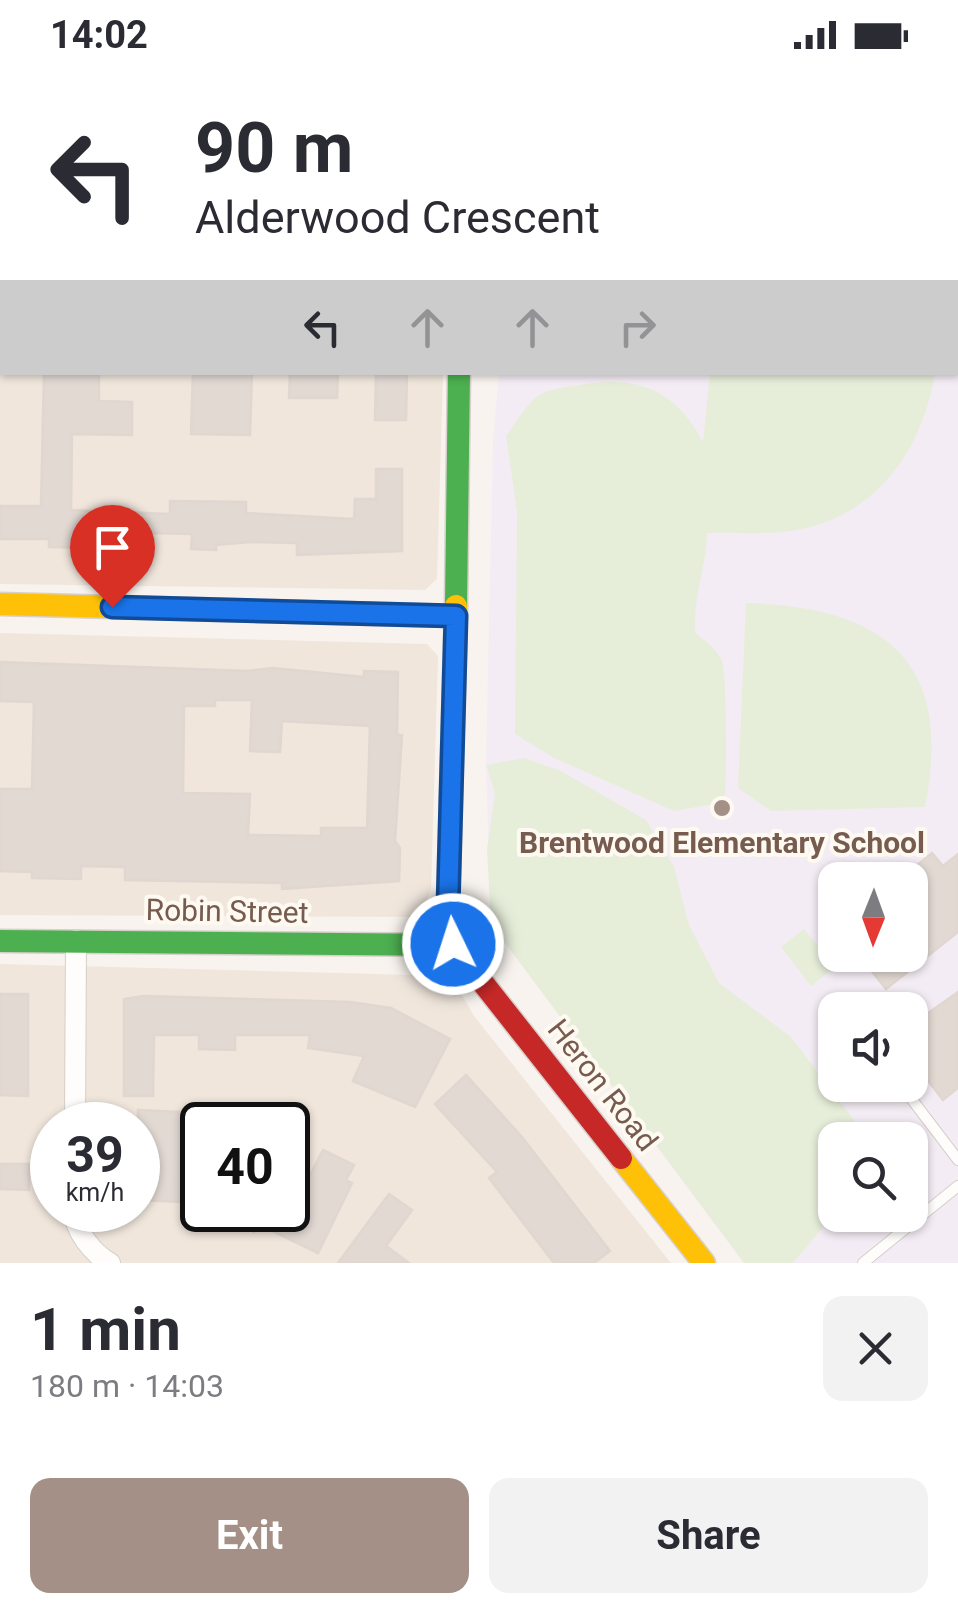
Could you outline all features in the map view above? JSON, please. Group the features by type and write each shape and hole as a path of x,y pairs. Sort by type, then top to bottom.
{"street":[{"path":"453,944 448,908 459,375"},
{"path":"0,604 456,616"},
{"name":"Robin Street","path":"0,940 453,944"},
{"path":"75,1102 76,940"},
{"name":"Heron Road","path":"453,944 704,1263"},
{"path":"82,1232 98,1256 110,1263"}],"lane":[{"path":"914,1102 958,1160"},
{"path":"864,1263 958,1186"}],"shaded area":[{"path":"0,375 443,375 437,579 425,590 0,584"},
{"name":"Brentwood Elementary School","path":"499,375 958,375 958,1263 744,1263 491,924 486,765 493,439"},
{"path":"0,633 427,644 438,656 431,889 421,917 0,915"},
{"path":"0,964 451,976 474,1016 671,1263 0,1263"}],"green space":[{"path":"710,375 935,375 909,449 895,471 857,506 807,528 770,533 707,533 695,633 717,652 724,670 724,802 674,811 554,758 515,734 517,511 506,436 531,402 545,392 619,382 653,390 667,398 703,442"},
{"path":"746,603 837,616 871,631 899,652 918,679 929,714 931,756 925,807 771,811 738,788"},
{"path":"524,758 561,771 646,820 674,867 689,925 719,983 791,1037 818,1073 818,1102 840,1102 855,1122 818,1122 819,1232 793,1263 744,1263 491,924 487,850 495,793 486,765"},
{"path":"804,929 818,946 818,972 829,972 811,986 781,947"}],"building":[{"path":"44,375 99,375 99,401 132,402 132,435 72,434 71,510 170,514 170,501 246,502 246,513 354,519 355,499 376,499 376,469 402,469 402,551 297,555 297,543 250,542 216,545 216,550 191,549 192,534 151,533 151,547 128,549 49,547 49,539 0,539 0,506 41,506"},
{"path":"193,375 252,375 250,435 191,434"},
{"path":"290,375 338,375 337,398 289,398"},
{"path":"376,375 407,375 406,420 375,420"},
{"path":"0,662 248,671 273,668 364,677 364,671 398,672 397,735 402,735 395,841 400,848 399,881 282,889 282,883 125,880 125,867 81,866 81,879 32,878 32,872 0,871 0,789 32,789 34,702 0,701","holes":["215,700 252,700 250,751 280,752 282,721 370,726 367,828 321,828 321,836 248,835 250,794 183,793 184,706 215,706"]},
{"path":"932,853 943,866 958,854 958,932 928,956 928,862 921,862"},
{"path":"872,972 907,972 886,989"},
{"path":"958,992 958,1088 943,1100 928,1081 928,1013"},
{"path":"0,994 28,994 28,1096 0,1095"},
{"path":"144,996 350,1002 391,1008 450,1039 415,1107 353,1081 364,1056 308,1048 310,1035 235,1035 235,1050 199,1049 199,1035 154,1035 153,1096 124,1096 124,999"},
{"path":"466,1075 522,1137 610,1251 594,1263 554,1263 489,1178 497,1172 435,1104"},
{"path":"160,1111 180,1112 180,1202 160,1201"},
{"path":"323,1150 354,1165 346,1180 352,1183 318,1253 275,1232 310,1232 310,1175"},
{"path":"0,1164 29,1164 29,1190 0,1189"},
{"path":"389,1194 412,1210 386,1246 409,1263 338,1263"}],"traffic: fast":[{"path":"456,606 459,375"},
{"path":"0,941 453,945"}],"traffic: slow":[{"path":"0,604 455,616"},
{"path":"453,945 448,908 456,606"},
{"path":"621,1158 704,1263"}],"traffic: jam":[{"path":"453,945 621,1158"}],"place":[{"name":"Brentwood Elementary School","path":"722,808"}],"route":[{"path":"112,607 456,616 454,845 448,908 453,944"}]}
